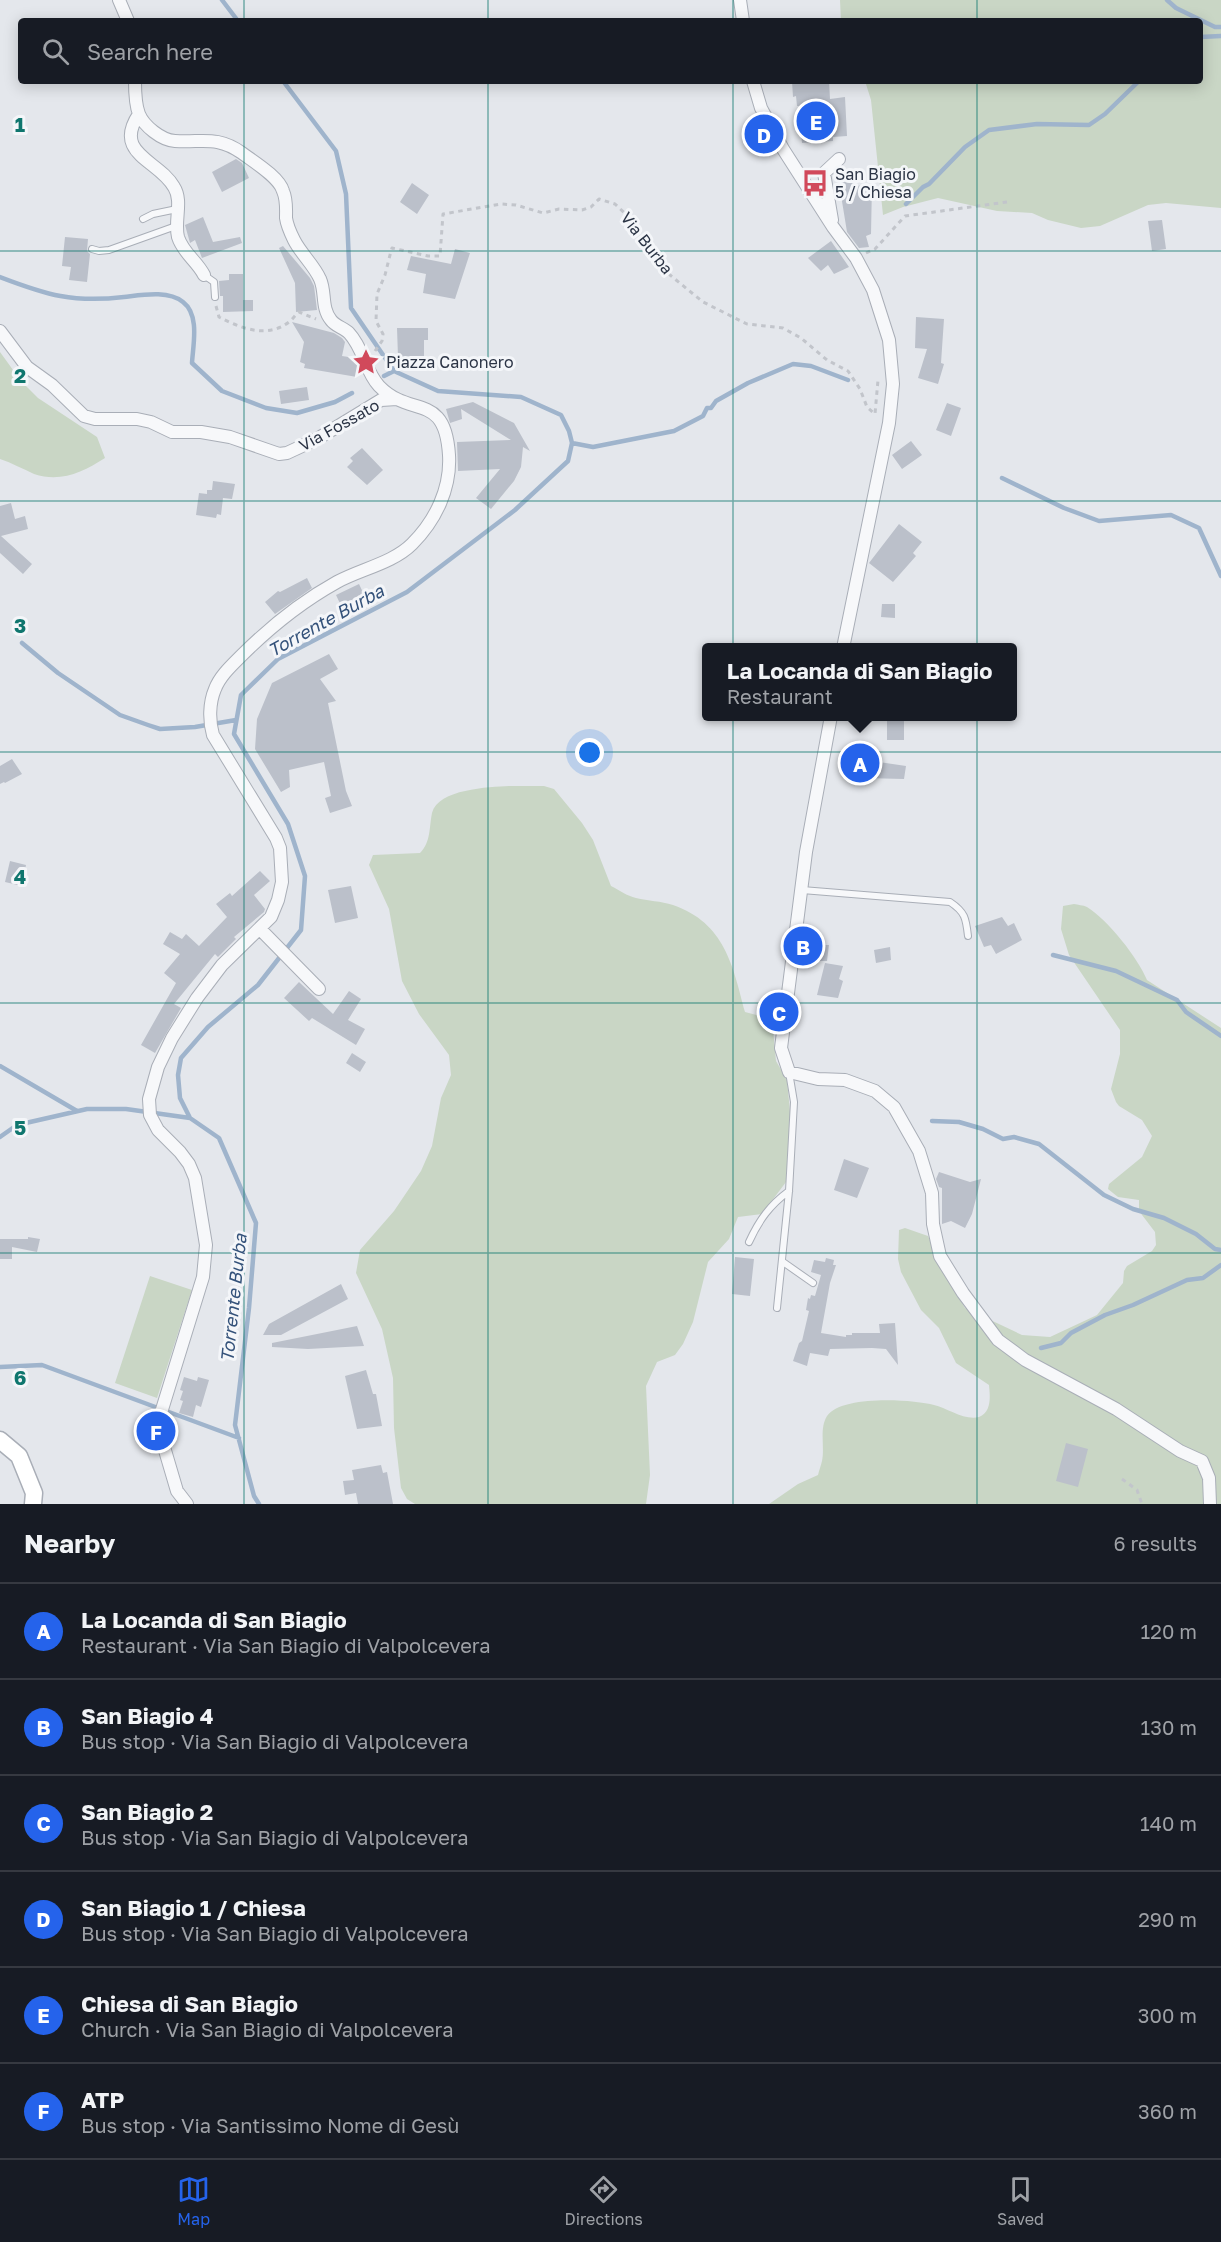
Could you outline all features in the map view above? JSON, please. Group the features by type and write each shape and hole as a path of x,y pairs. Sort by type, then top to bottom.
{"main road":[{"path":"0,1440 19,1456 34,1493 33,1504"}],"street":[{"path":"119,0 127,18"},
{"path":"740,0 742,18"},
{"path":"135,84 139,114 154,132 172,141 205,139 234,147 265,170 283,188 287,204 286,220 296,243 321,281 326,313 332,322 349,332 364,354 366,365 379,386 401,400 433,412 442,421 446,435 449,467 448,480 434,516 411,545 396,555 339,581 313,596 264,633 231,667 214,691 210,710 213,735 276,838 280,848 282,882 271,918 222,965 197,998 172,1038 158,1067 149,1099 150,1115 158,1130 180,1152 195,1178 206,1245 203,1277 160,1416 164,1447 177,1491 187,1504"},
{"path":"754,84 761,108 783,149 833,227 856,258 873,290 889,340 893,384 882,466 844,643"},
{"path":"139,114 133,123 131,133 133,148 174,187 178,201 178,238 188,256 205,271"},
{"path":"833,227 824,172 839,159"},
{"name":"Via Fossato","path":"0,331 27,367 52,386 84,416 95,419 138,419 151,422 172,432 201,432 230,437 279,454 287,453 317,439 381,400 401,400"},
{"path":"830,721 802,891 782,1048 789,1072 818,1079 846,1080 875,1091 894,1107 919,1151 932,1193 933,1224 940,1256 963,1293 998,1340 1025,1360 1116,1409 1180,1451 1202,1461 1209,1478 1210,1504"},
{"path":"260,929 319,989"}],"lane":[{"path":"143,219 153,214 177,209"},
{"path":"92,249 99,252 109,250 177,226"},
{"path":"205,271 214,282 215,297"},
{"path":"802,891 950,902 962,910 968,936"},
{"path":"777,1308 789,1191 794,1102 789,1072"},
{"path":"749,1242 765,1212 789,1191"},
{"path":"783,1262 813,1283"}],"path":[{"name":"Via Burba","path":"382,341 383,334 376,321 376,294 385,275 391,251 392,249 440,256 442,214 501,204 516,205 543,213 559,209 582,210 591,207 598,199 615,204 633,221 670,275 703,302 747,324 783,328 801,338 827,360 848,371 860,389 867,407 875,414 879,375"},
{"path":"856,258 875,249 905,216 1007,202"},
{"path":"215,297 219,317 235,326 263,332 289,322 299,312 304,312 320,321 332,322"},
{"path":"1122,1479 1137,1490 1142,1504"}],"green space":[{"path":"840,0 1221,0 1221,208 1166,203 1148,205 1100,226 1081,228 1048,220 1032,213 997,211 938,198 883,215 871,100 866,84 1203,84 1203,18 841,18"},
{"path":"0,352 21,381 38,398 97,437 105,458 80,472 63,477 34,474 0,459"},
{"path":"509,786 544,786 554,789 593,840 611,886 633,897 673,905 691,913 704,923 724,948 731,963 745,1012 772,1019 776,1061 787,1080 793,1143 792,1174 762,1214 738,1217 729,1239 708,1262 693,1322 683,1344 675,1355 657,1362 646,1386 650,1475 646,1504 415,1504 407,1499 401,1488 394,1428 393,1378 382,1329 356,1273 360,1250 394,1211 421,1171 432,1146 441,1098 451,1075 449,1055 419,1014 402,981 389,909 369,865 373,855 420,853 428,839 432,813 436,805 444,799 465,791"},
{"path":"1074,904 1087,907 1113,930 1137,961 1147,980 1221,1028 1221,1504 769,1504 798,1484 818,1475 823,1456 825,1421 835,1409 878,1400 910,1401 934,1405 962,1416 974,1418 983,1415 988,1408 989,1385 956,1363 939,1328 921,1310 901,1272 898,1259 899,1230 905,1228 928,1236 945,1274 965,1308 1022,1335 1050,1337 1097,1315 1123,1283 1127,1266 1152,1251 1156,1245 1155,1232 1139,1211 1139,1200 1118,1197 1108,1189 1109,1184 1142,1157 1152,1136 1142,1120 1119,1106 1111,1089 1120,1054 1120,1030 1069,955 1061,929 1063,906"},
{"path":"150,1276 192,1290 157,1398 115,1383"}],"building":[{"path":"792,84 829,84 830,99 845,97 847,136 833,137 833,141 802,143 799,106 797,106 796,96 793,97"},
{"path":"236,159 242,163 249,178 222,192 212,172"},
{"path":"854,175 856,186 872,184 871,234 866,236 869,247 859,248 847,232 840,189 843,189 842,176"},
{"path":"412,183 429,195 417,214 400,202"},
{"path":"203,217 213,242 240,237 242,243 202,258 195,240 190,243 185,225"},
{"path":"1162,220 1166,249 1152,251 1148,221"},
{"path":"65,237 88,239 87,251 90,254 87,282 69,280 71,267 62,266"},
{"path":"831,241 849,267 834,274 828,265 821,271 808,258"},
{"path":"283,246 310,278 314,286 317,310 296,312 295,283 279,248"},
{"path":"455,249 470,253 455,299 423,293 426,274 407,270 411,256 451,264"},
{"path":"229,274 243,274 243,300 253,300 253,311 223,312 223,296 220,296 219,281 229,280"},
{"path":"916,317 944,319 941,363 944,364 938,384 918,378 927,349 915,348"},
{"path":"292,322 334,333 342,338 345,342 342,356 355,358 359,369 357,377 304,368 305,364 300,362 304,342"},
{"path":"397,328 428,328 428,340 424,340 424,357 398,357"},
{"path":"307,387 309,400 281,404 279,391"},
{"path":"473,402 514,423 530,451 523,447 521,467 514,481 491,509 476,498 500,469 458,471 457,442 511,440 461,409 462,419 450,423 446,409"},
{"path":"947,403 961,408 951,436 936,430"},
{"path":"911,441 922,455 902,469 892,455"},
{"path":"362,448 383,470 367,485 347,467 353,461 350,458"},
{"path":"213,481 235,484 232,499 223,498 221,515 217,514 216,518 196,515 199,493 207,494 207,490 212,490"},
{"path":"11,503 15,519 25,516 28,529 1,536 32,564 23,574 0,553 0,506"},
{"path":"899,524 922,542 913,553 916,556 893,582 869,563"},
{"path":"307,578 312,588 275,614 265,602 278,591"},
{"path":"359,584 368,603 345,614 336,595"},
{"path":"882,604 895,604 895,618 881,617"},
{"path":"329,654 338,669 320,679 336,701 328,703 346,791 352,806 330,813 325,798 331,796 324,762 289,770 290,787 281,792 255,749 257,719 272,683"},
{"path":"887,721 904,721 904,740 887,740"},
{"path":"864,750 879,751 879,762 906,766 904,779 864,778"},
{"path":"12,759 22,774 0,784 0,766"},
{"path":"10,861 26,865 22,886 5,882"},
{"path":"260,871 270,881 254,895 265,909 264,912 234,937 236,939 218,957 215,954 174,1004 181,1008 155,1053 141,1045 176,983 164,973 180,954 163,944 170,932 182,939 186,934 199,946 227,917 216,904 230,893 232,896"},
{"path":"351,886 358,918 335,923 328,890"},
{"path":"1002,917 1008,926 1014,923 1022,940 996,954 991,945 984,947 975,926"},
{"path":"814,945 829,945 827,961 814,961"},
{"path":"890,947 891,960 876,963 874,950"},
{"path":"825,963 843,966 839,979 843,981 838,998 817,995"},
{"path":"299,982 333,1014 349,991 361,999 348,1020 365,1029 356,1045 312,1018 309,1021 284,998"},
{"path":"352,1053 366,1062 360,1072 346,1063"},
{"path":"844,1159 869,1168 857,1198 834,1190"},
{"path":"939,1172 970,1182 981,1179 972,1214 965,1228 951,1221 942,1224 942,1188 939,1187 936,1179"},
{"path":"28,1237 40,1239 37,1252 12,1247 12,1259 0,1259 0,1239 28,1239"},
{"path":"735,1257 754,1259 750,1296 732,1294"},
{"path":"826,1258 834,1260 833,1265 836,1265 830,1283 821,1333 846,1337 852,1333 880,1333 879,1324 895,1323 898,1365 886,1349 872,1348 830,1349 828,1356 810,1353 807,1366 793,1361 799,1343 802,1341 809,1311 806,1310 808,1298 810,1299 811,1295 815,1296 821,1275 811,1272 814,1260 825,1262"},
{"path":"341,1284 348,1299 281,1335 263,1335 269,1324"},
{"path":"357,1326 364,1346 308,1349 272,1347 272,1343"},
{"path":"366,1370 373,1394 376,1394 382,1426 357,1429 345,1376"},
{"path":"184,1377 197,1381 198,1377 209,1380 201,1407 196,1405 193,1417 179,1413 183,1401 180,1400 183,1391 180,1390"},
{"path":"1066,1443 1088,1449 1078,1487 1056,1481"},
{"path":"381,1465 383,1473 387,1472 393,1504 358,1504 356,1493 345,1495 343,1481 354,1480 352,1470"}],"waterway":[{"name":"Torrente Burba","path":"222,0 236,18"},
{"path":"1167,0 1176,8 1197,18"},
{"path":"1203,21 1215,27 1221,27"},
{"path":"1203,37 1221,36"},
{"name":"Torrente Burba","path":"259,1504 254,1496 235,1425 249,1308 256,1223 219,1138 190,1118 180,1098 178,1075 181,1058 208,1027 258,985 301,930 305,876 288,824 234,734 241,695 278,659 407,592 515,510 568,461 572,443 561,415 521,397 438,391 394,371 351,308 346,194 336,151 285,84"},
{"path":"906,204 965,147 989,130 1037,124 1089,125 1105,114 1136,84"},
{"path":"0,277 46,293 75,298 106,299 155,294 177,298 188,308 194,322 192,363 222,391 266,408 297,413 335,402 352,393"},
{"path":"572,443 593,447 674,431 703,416 707,408 711,408 716,401 748,383 793,364 811,366 848,380"},
{"path":"384,376 394,371"},
{"path":"1002,478 1064,508 1099,521 1171,515 1199,528 1221,576"},
{"path":"22,643 58,673 120,715 160,729 195,727 236,720"},
{"path":"1053,955 1116,971 1177,1000 1186,1012 1221,1036"},
{"path":"0,1066 77,1111"},
{"path":"0,1137 17,1125 87,1109 126,1109 190,1118"},
{"path":"932,1121 959,1122 983,1129 1003,1139 1014,1137 1039,1144 1104,1195 1133,1209 1164,1218 1196,1234 1215,1249 1221,1250"},
{"path":"1041,1348 1061,1343 1071,1333 1105,1315 1187,1280 1203,1278 1221,1265"},
{"path":"0,1367 42,1365 239,1438"}],"place":[{"name":"Chiesa di San Biagio","path":"816,121"},
{"name":"San Biagio 1 / Chiesa","path":"764,134"},
{"name":"San Biagio 5 / Chiesa","path":"815,183"},
{"name":"Piazza Canonero","path":"366,362"},
{"name":"La Locanda di San Biagio","path":"860,763"},
{"name":"San Biagio 4","path":"803,946"},
{"name":"San Biagio 2","path":"779,1012"},
{"name":"ATP","path":"156,1431"}]}
